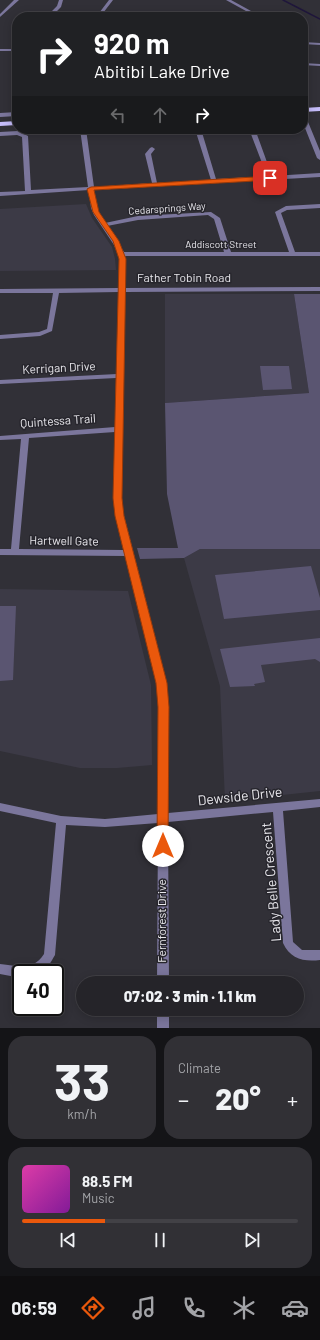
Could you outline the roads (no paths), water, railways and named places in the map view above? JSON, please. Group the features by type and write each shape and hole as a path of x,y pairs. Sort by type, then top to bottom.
{"main road":[{"path":"308,106 320,105"},
{"path":"308,110 320,109"},
{"path":"0,124 12,123"}],"street":[{"path":"0,16 17,0"},
{"path":"53,12 59,6 61,0"},
{"path":"102,12 111,0"},
{"path":"228,0 251,12"},
{"path":"308,43 320,44"},
{"path":"0,50 12,50"},
{"path":"308,64 320,65"},
{"path":"0,115 12,114"},
{"path":"308,129 320,158"},
{"path":"0,134 12,133"},
{"path":"20,134 25,136 28,192"},
{"name":"Fernforest Drive","path":"84,134 95,210 116,241 122,254 123,290 118,506 161,683 164,707 163,976"},
{"path":"200,134 214,181"},
{"path":"254,134 270,178"},
{"path":"152,149 148,154 155,185"},
{"path":"0,194 320,175"},
{"path":"293,254 278,212 286,208 320,206"},
{"name":"Cedarsprings Way","path":"104,225 138,218 209,213 217,218 228,254"},
{"name":"Addiscott Street","path":"122,254 320,254"},
{"name":"Father Tobin Road","path":"0,291 320,289"},
{"path":"0,337 40,334 50,330 56,291"},
{"name":"Kerrigan Drive","path":"0,382 120,376"},
{"name":"Quintessa Trail","path":"0,438 119,429"},
{"path":"15,552 25,436"},
{"name":"Hartwell Gate","path":"0,552 129,553"},
{"name":"Dewside Drive","path":"0,807 61,820 105,823 320,803"},
{"name":"Lady Belle Crescent","path":"278,806 288,943 293,952 301,955 320,955"},
{"path":"0,969 28,973 36,971 44,965 49,955 61,820"},
{"path":"163,1016 163,1028"}],"waterway":[{"path":"283,0 306,12"},
{"path":"308,13 320,19"}]}
